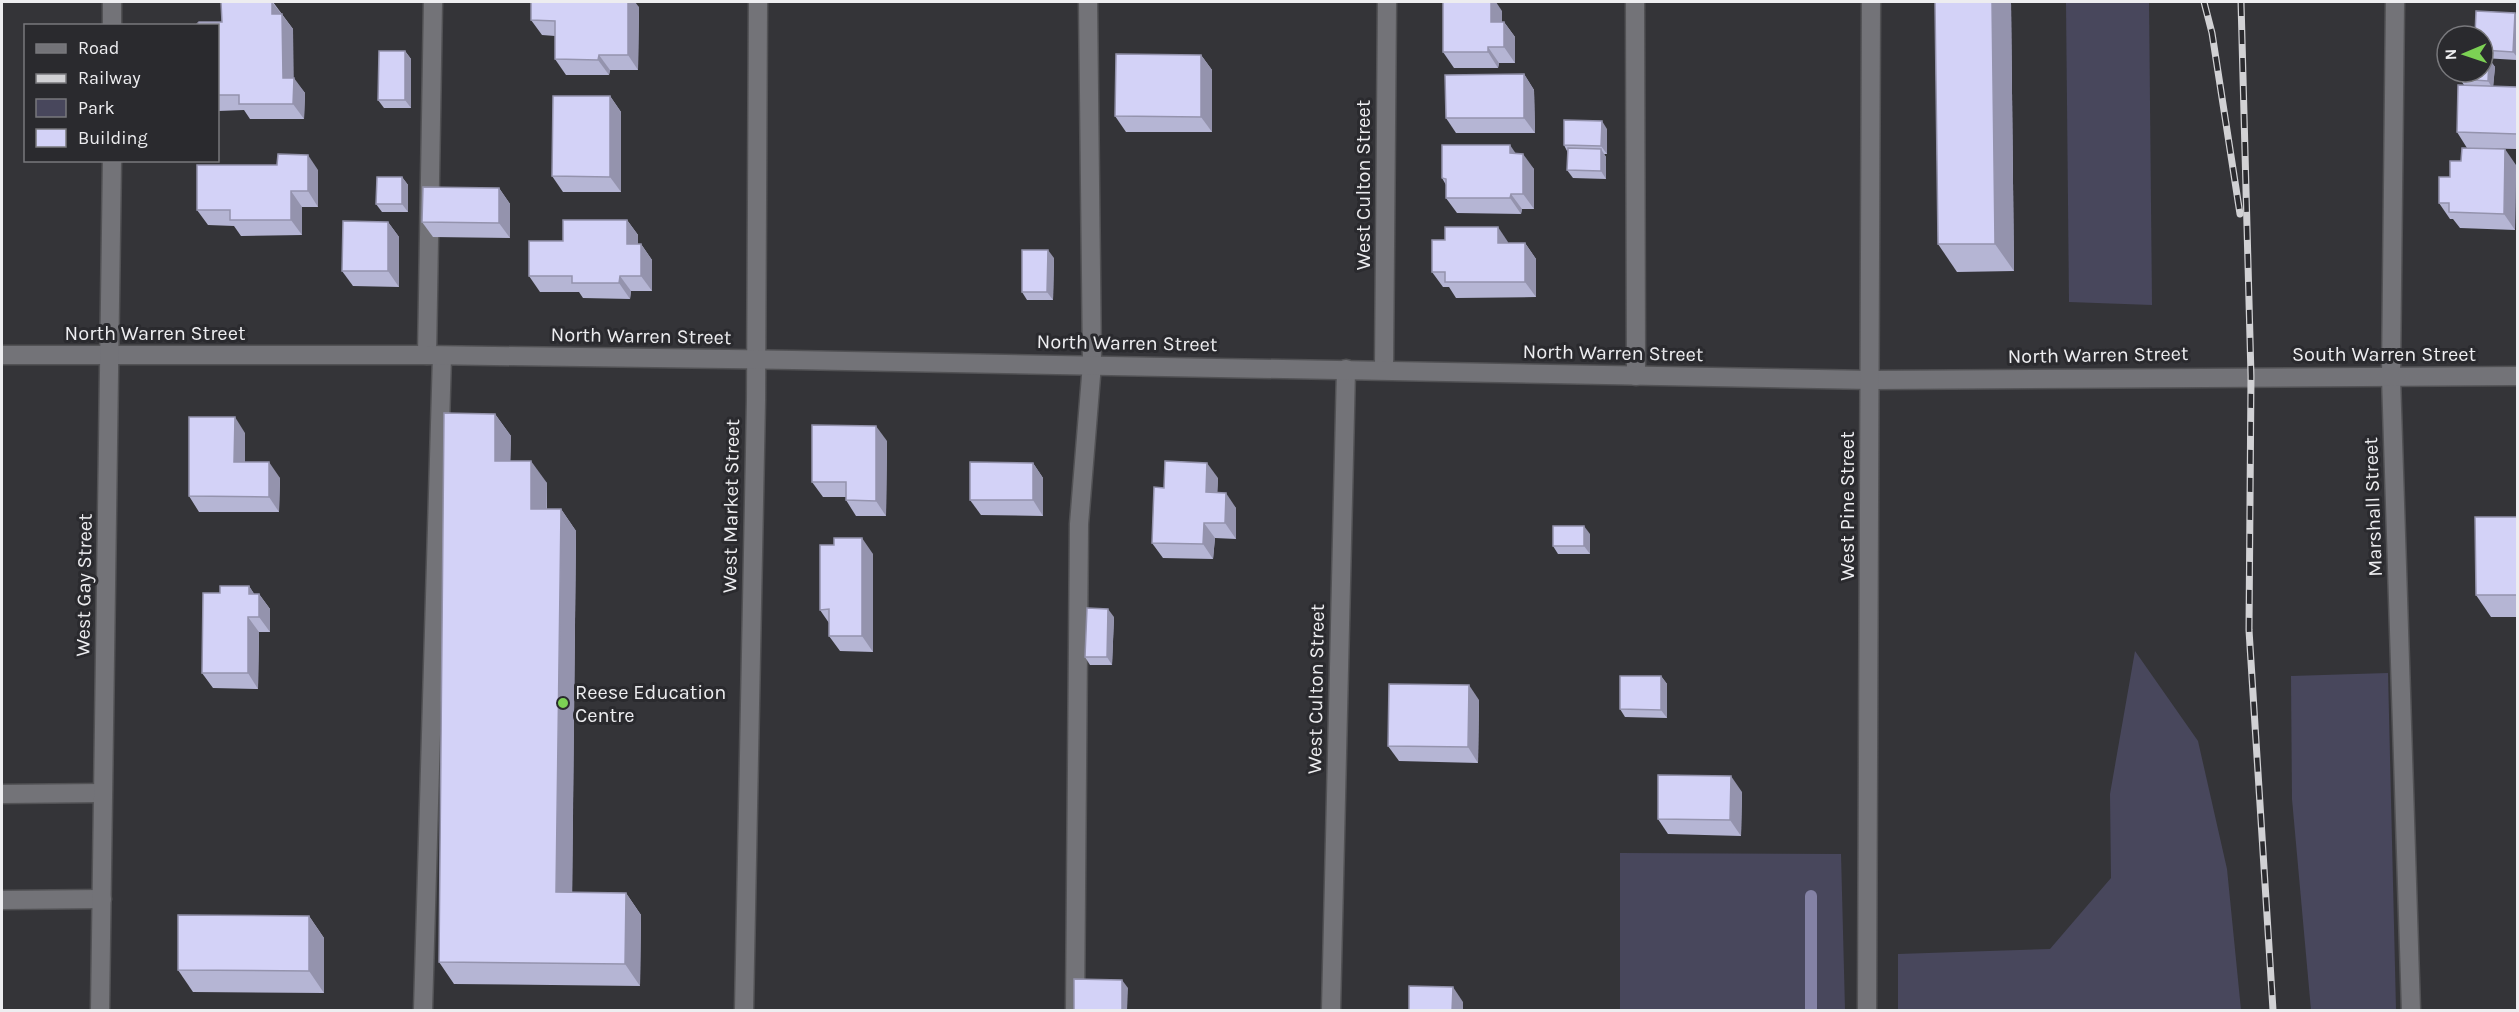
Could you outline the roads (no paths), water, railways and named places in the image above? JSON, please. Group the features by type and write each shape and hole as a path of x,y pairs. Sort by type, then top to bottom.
{"street":[{"path":"112,2 112,24"},
{"path":"423,1011 435,356 433,2"},
{"name":"West Market Street","path":"744,1011 756,360 758,2"},
{"path":"1075,1011 1079,524 1092,364 1088,2"},
{"name":"West Culton Street","path":"1384,369 1387,2"},
{"path":"1635,2 1635,376"},
{"name":"West Pine Street","path":"1867,1011 1871,2"},
{"name":"Marshall Street","path":"2395,2 2391,376 2410,1011"},
{"name":"West Gay Street","path":"100,1011 111,355 111,162"},
{"name":"North Warren Street","path":"2,355 435,356 1092,364 1871,380 2251,376"},
{"name":"West Culton Street","path":"1331,1011 1346,369"},
{"name":"South Warren Street","path":"2251,376 2517,376"},
{"path":"2,794 102,793"},
{"path":"2,900 102,899"}],"waterway":[{"path":"1811,896 1811,1010"}],"railway":[{"path":"2204,2 2212,33 2240,214"},
{"path":"2241,2 2251,376 2249,630 2273,1010"}],"place":[{"name":"Reese Education Centre","path":"563,703"}]}
